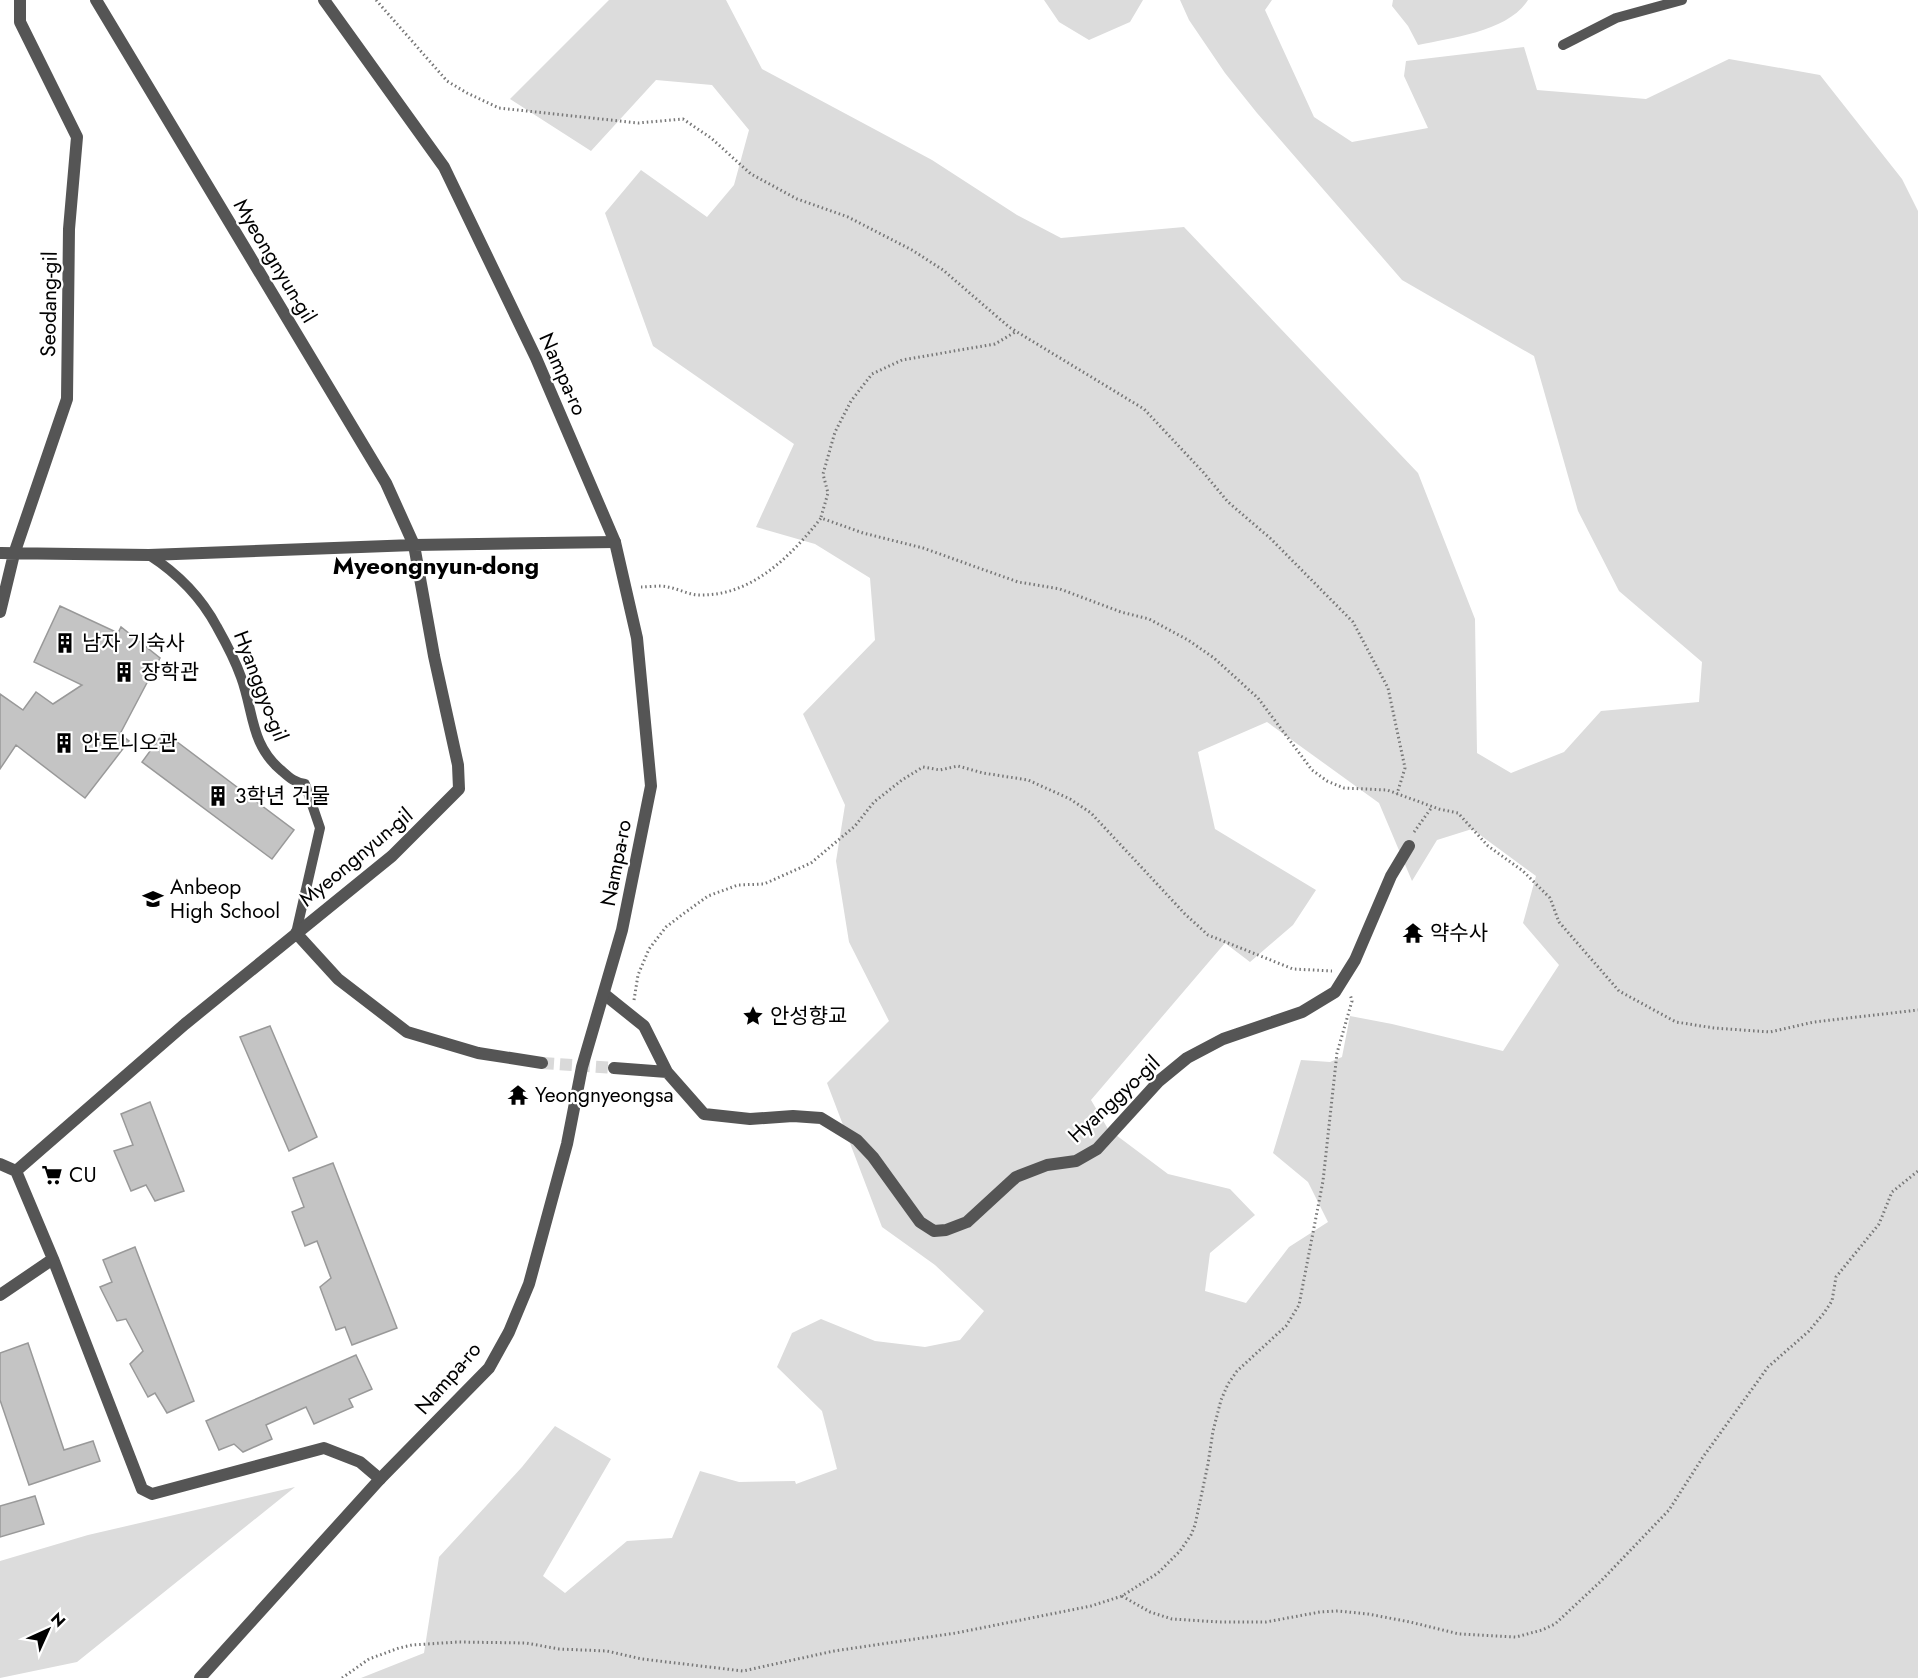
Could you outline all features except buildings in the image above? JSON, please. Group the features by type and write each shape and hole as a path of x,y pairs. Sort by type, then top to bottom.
{"street":[{"name":"Seodang-gil","path":"0,612 14,554 67,399 69,229 77,137 20,22 20,0"},
{"name":"Myeongnyun-gil","path":"16,1170 160,1045 392,856 459,789 458,765 434,657 414,545 386,483 96,0"},
{"name":"Nampa-ro","path":"200,1678 380,1479 489,1368 509,1332 529,1284 567,1144 582,1067 622,930 651,786 637,638 615,542 536,358 444,167 324,0"},
{"path":"0,553 149,555 414,545 615,542"},
{"name":"Hyanggyo-gil","path":"667,1071 704,1114 750,1119 793,1116 820,1118 857,1140 873,1157 921,1222 934,1232 946,1230 967,1222 1016,1177 1047,1165 1076,1161 1096,1149 1159,1081 1187,1058 1223,1039 1302,1012 1335,992 1355,960 1391,876 1409,846"},
{"path":"296,933 338,979 407,1032 478,1053 542,1064"},
{"path":"604,994 644,1026 667,1071"},
{"path":"614,1068 667,1071"},
{"path":"0,1164 16,1170 142,1489 152,1494 324,1448 360,1462 380,1479"},
{"path":"0,1295 53,1259"}],"lane":[{"path":"1563,45 1616,18 1682,0"},
{"name":"Hyanggyo-gil","path":"149,555 166,566 197,596 216,625 241,676 258,742 273,764 296,782 305,784 320,828 296,933"}],"path":[{"path":"376,0 447,81 466,93 499,108 581,118 638,123 683,119 711,138 751,174 796,200 848,217 912,250 943,270 1009,327 1144,409 1203,472 1227,502 1270,538 1353,622 1388,688 1405,768 1397,794"},
{"path":"626,588 666,586 700,595 729,591 756,581 781,560 821,518 828,493 823,474 835,432 851,401 872,374 902,360 995,344 1017,331"},
{"path":"821,518 863,533 923,548 1018,582 1060,590 1121,612 1149,619 1188,640 1214,658 1258,698 1312,770 1328,781 1344,788 1387,790 1432,807 1458,813 1488,846 1523,871 1550,898 1559,922 1619,991 1676,1022 1714,1028 1770,1032 1814,1022 1918,1010"},
{"path":"632,1017 638,975 649,950 666,927 708,896 738,885 764,884 811,864 855,826 874,802 923,767 940,770 958,766 983,773 1028,780 1070,799 1091,813 1185,914 1208,935 1293,969 1338,971 1355,960"},
{"path":"1409,846 1416,828 1432,807"},
{"path":"342,1678 369,1659 399,1648 458,1642 526,1643 560,1649 607,1651 642,1659 743,1671 834,1651 957,1633 1091,1606 1122,1596 1158,1573 1180,1551 1191,1535 1221,1400 1228,1384 1238,1371 1286,1326 1299,1305 1323,1180 1337,1053 1352,1001 1346,975"},
{"path":"1122,1596 1150,1612 1172,1619 1266,1622 1338,1611 1368,1614 1459,1634 1516,1637 1555,1624 1600,1582 1669,1510 1703,1457 1768,1367 1809,1331 1828,1307 1832,1301 1836,1277 1879,1224 1892,1192 1918,1172"}],"shaded area":[{"path":"609,0 726,0 762,69 932,160 1017,215 1061,238 1184,227 1418,473 1475,619 1477,753 1511,773 1564,752 1601,711 1699,702 1702,662 1619,591 1578,511 1534,356 1402,280 1225,73 1189,20 1180,0 1272,0 1265,10 1314,117 1352,142 1428,128 1404,76 1406,61 1524,47 1537,90 1646,99 1729,59 1820,75 1902,179 1918,211 1918,1678 361,1678 424,1653 439,1557 522,1467 555,1426 611,1459 543,1576 565,1593 627,1541 672,1538 700,1471 739,1482 795,1481 796,1484 837,1469 822,1411 777,1367 792,1333 821,1319 875,1341 925,1347 960,1340 984,1311 935,1265 882,1227 827,1083 889,1021 849,942 836,861 845,805 803,714 875,640 870,578 815,544 756,527 794,444 653,346 605,213 641,170 707,217 734,185 749,130 712,85 656,80 591,151 510,99","holes":["1267,722 1379,803 1412,881 1437,840 1472,829 1536,876 1523,923 1559,965 1503,1051 1350,1016 1342,1057 1330,1062 1301,1060 1273,1153 1308,1182 1328,1222 1289,1247 1246,1303 1205,1291 1210,1253 1255,1215 1230,1189 1168,1174 1108,1129 1091,1100 1225,943 1250,962 1293,925 1316,890 1215,829 1198,752"]},
{"path":"1044,0 1143,0 1130,22 1089,40 1059,22"},
{"path":"1393,0 1528,0 1519,11 1494,26 1462,36 1418,45 1408,26 1392,6"},
{"path":"295,1487 77,1662 0,1678 0,1561 88,1535"}],"tunnel":[{"path":"542,1063 614,1068"}],"place":[{"name":"남자 기숙사","path":"65,643"},
{"name":"장학관","path":"124,672"},
{"name":"안토니오관","path":"64,743"},
{"name":"3학년 건물","path":"218,796"},
{"name":"Anbeop High School","path":"153,899"},
{"name":"약수사","path":"1413,933"},
{"name":"안성향교","path":"753,1016"},
{"name":"Yeongnyeongsa","path":"518,1095"},
{"name":"CU","path":"52,1175"}],"district":[{"name":"Myeongnyun-dong","path":"436,565"}]}
